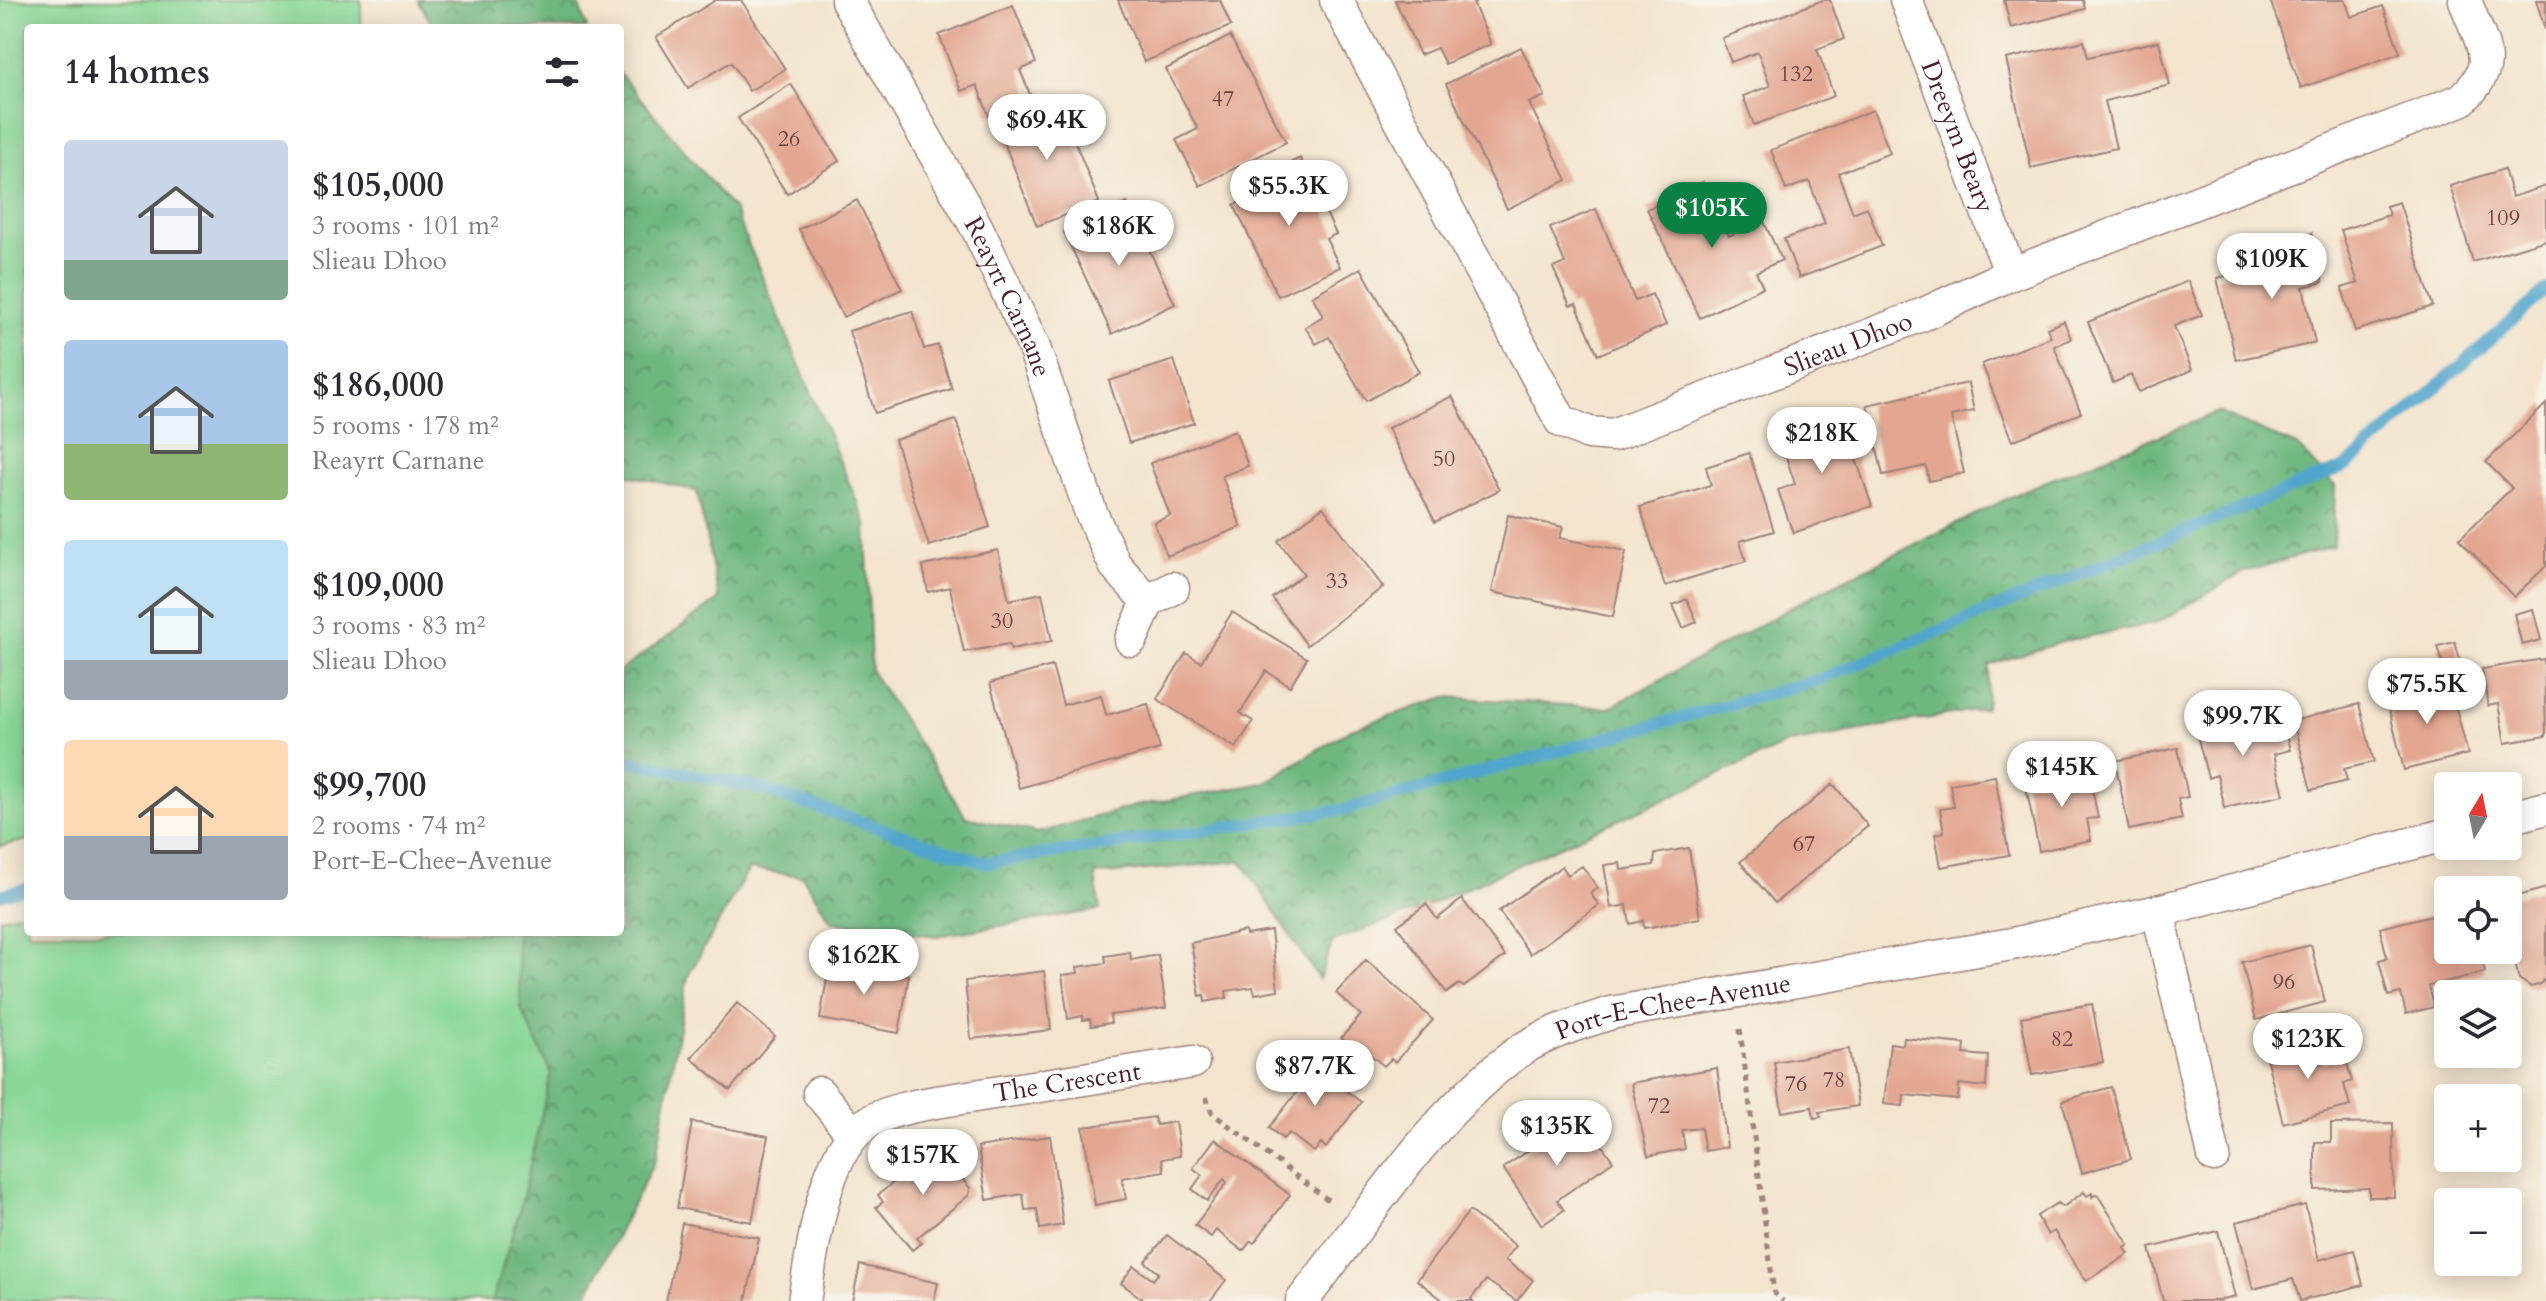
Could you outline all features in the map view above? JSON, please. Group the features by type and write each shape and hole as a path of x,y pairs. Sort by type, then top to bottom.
{"street":[{"name":"Reayrt Carnane","path":"847,0 977,228 1033,345 1091,513 1115,565 1160,595 1131,640"},
{"name":"Slieau Dhoo","path":"1336,0 1561,421 1589,433 1613,435 1924,314 2011,274 2461,100 2482,81 2487,61 2465,0"},
{"name":"Dreeym Beary","path":"1906,0 2011,274"},
{"path":"2522,814 2546,808"},
{"name":"Port-E-Chee-Avenue","path":"1302,1301 1458,1102 1522,1050 1561,1028 1611,1013 2012,944 2158,911 2434,838"},
{"path":"2158,911 2214,1156"},
{"name":"The Crescent","path":"853,1134 869,1122 895,1111 936,1102 1193,1062"},
{"path":"804,1301 830,1180 853,1134 819,1093"}],"path":[{"path":"1735,993 1774,1293 1783,1301"},
{"path":"1193,1062 1212,1113 1335,1205"}],"green space":[{"path":"0,0 361,0 361,24 24,24 24,841 0,846"},
{"path":"418,0 577,0 586,24 432,24"},
{"path":"624,79 734,210 866,523 871,671 966,817 1038,833 1135,806 1264,783 1351,729 1446,697 1609,708 1823,590 2027,489 2218,412 2297,446 2335,486 2333,546 2244,572 2157,623 2065,641 1989,665 1986,708 1789,743 1418,910 1333,941 1319,979 1241,861 1095,875 1100,910 936,936 832,922 802,876 749,869 688,976 656,1158 584,1301 492,1301 520,1209 551,1073 521,1009 516,936 624,936 624,668 719,599 697,491 624,474"},
{"path":"24,912 24,936 516,936 521,1009 551,1073 520,1209 492,1301 0,1301 0,918"}],"building":[{"path":"716,0 741,0 785,69 749,91 731,62 688,88 656,37"},
{"path":"1118,0 1220,0 1231,26 1144,62"},
{"path":"1395,0 1479,0 1473,3 1491,44 1445,64 1437,48 1420,55"},
{"path":"1830,0 1844,39 1817,49 1834,96 1754,125 1743,96 1770,86 1758,52 1731,62 1722,38"},
{"path":"2004,0 2083,0 2085,9 2011,28"},
{"path":"2270,0 2345,0 2351,17 2383,6 2400,53 2301,88"},
{"path":"2536,0 2546,0 2546,29 2545,29"},
{"path":"1013,5 1036,63 1020,70 1032,99 989,116 977,85 961,91 939,35"},
{"path":"1230,36 1286,142 1200,186 1176,140 1198,129 1166,69"},
{"path":"2084,41 2088,57 2159,41 2170,85 2105,101 2116,148 2031,168 2006,59"},
{"path":"1521,47 1545,96 1529,103 1567,180 1507,209 1446,84"},
{"path":"791,84 839,161 787,194 738,118"},
{"path":"1057,97 1099,202 1037,226 996,122"},
{"path":"1873,110 1890,153 1838,173 1853,213 1867,207 1882,246 1799,278 1784,239 1825,224 1809,181 1786,190 1771,150"},
{"path":"1300,158 1336,234 1326,239 1340,267 1278,296 1234,205 1260,193 1254,180"},
{"path":"2504,169 2512,197 2546,186 2546,240 2473,262 2450,186"},
{"path":"1703,182 1729,236 1763,220 1782,260 1756,272 1763,287 1700,318 1647,209"},
{"path":"857,200 902,289 843,317 799,229"},
{"path":"2399,202 2433,306 2355,331 2342,288 2358,283 2341,230 2389,215 2386,206"},
{"path":"1127,203 1175,304 1112,334 1064,232"},
{"path":"1596,209 1635,301 1652,294 1666,325 1598,355 1576,304 1570,306 1553,268 1565,263 1550,228"},
{"path":"2312,233 2323,282 2303,287 2315,343 2236,360 2217,278 2283,263 2278,241"},
{"path":"1361,268 1419,372 1366,401 1329,337 1316,344 1305,327 1323,316 1312,296"},
{"path":"2188,281 2202,315 2174,326 2192,370 2139,392 2131,375 2113,383 2088,322"},
{"path":"912,311 924,349 938,345 952,389 875,413 849,331"},
{"path":"2064,321 2071,339 2054,346 2081,413 2012,441 1982,364 2051,337 2047,328"},
{"path":"1174,360 1194,423 1129,443 1109,381"},
{"path":"1968,383 1974,411 1951,416 1964,473 1929,481 1926,466 1883,475 1867,405"},
{"path":"1452,396 1499,490 1435,522 1388,428"},
{"path":"2546,404 2546,566 2514,597 2459,539 2512,488 2486,462"},
{"path":"1841,415 1872,506 1793,533 1778,490 1795,484 1779,436"},
{"path":"956,420 990,527 929,546 895,440"},
{"path":"1235,430 1248,466 1222,476 1241,527 1167,556 1154,522 1170,516 1150,463"},
{"path":"1749,453 1774,531 1740,541 1746,561 1665,586 1640,507 1711,485 1706,467"},
{"path":"1323,507 1383,587 1307,645 1272,598 1304,574 1278,541"},
{"path":"1508,515 1563,527 1560,538 1626,551 1613,617 1492,592"},
{"path":"998,550 1009,600 1042,593 1052,641 1011,649 1009,644 964,652 950,587 928,592 923,566"},
{"path":"1687,599 1697,622 1683,628 1673,605"},
{"path":"2533,609 2541,640 2522,645 2514,614"},
{"path":"1232,612 1307,658 1290,686 1266,671 1240,713 1253,721 1236,748 1157,699 1186,653 1201,662"},
{"path":"2455,642 2464,674 2447,678 2438,646"},
{"path":"2544,659 2546,736 2505,743 2498,704 2488,706 2482,669"},
{"path":"1052,666 1063,705 1101,695 1106,715 1148,704 1160,749 1019,788 990,683"},
{"path":"2449,681 2468,754 2404,770 2386,697"},
{"path":"2359,704 2374,762 2344,769 2347,781 2311,790 2293,721"},
{"path":"2233,713 2237,730 2282,719 2290,750 2274,754 2284,795 2225,808 2217,775 2208,778 2194,723"},
{"path":"2178,748 2188,797 2178,799 2182,819 2129,830 2115,761"},
{"path":"2088,769 2098,818 2087,819 2091,840 2039,851 2025,782"},
{"path":"1995,776 2009,855 1941,867 1935,834 1944,832 1940,809 1954,807 1950,784"},
{"path":"1833,784 1868,826 1775,903 1740,862"},
{"path":"1689,848 1700,918 1644,928 1643,921 1630,924 1627,905 1611,908 1604,865 1620,863 1621,870 1654,865 1655,854"},
{"path":"1562,866 1568,875 1582,866 1598,888 1590,893 1599,905 1530,954 1499,911"},
{"path":"2546,888 2546,978 2541,984 2531,987 2519,979 2515,964 2522,964 2522,895"},
{"path":"1462,899 1505,956 1464,987 1459,984 1447,993 1397,926 1426,904 1437,919"},
{"path":"2434,914 2434,964 2483,964 2485,972 2453,980 2434,980 2434,985 2429,986 2434,1007 2406,1014 2401,993 2388,996 2379,960 2387,958 2380,928"},
{"path":"1245,931 1246,935 1271,931 1278,990 1255,994 1253,987 1226,991 1227,998 1205,1002 1204,995 1200,996 1191,943"},
{"path":"2311,945 2325,1002 2256,1020 2242,962"},
{"path":"1130,952 1131,960 1158,955 1166,1008 1110,1015 1111,1023 1091,1026 1090,1019 1083,1020 1083,1016 1068,1019 1062,975 1078,973 1077,967 1106,963 1105,956"},
{"path":"1366,960 1433,1020 1395,1062 1391,1059 1384,1066 1358,1044 1353,1049 1341,1038 1361,1015 1336,993"},
{"path":"830,961 909,975 899,1033 820,1019"},
{"path":"1044,971 1051,1030 971,1039 965,981"},
{"path":"737,1003 775,1036 730,1090 691,1058"},
{"path":"2092,1004 2103,1062 2032,1075 2021,1017"},
{"path":"1904,1038 1965,1044 1964,1054 1988,1056 1986,1087 1959,1084 1958,1100 1904,1095 1903,1106 1884,1104 1890,1043 1903,1045"},
{"path":"2316,1040 2322,1062 2345,1056 2352,1081 2344,1084 2350,1106 2283,1123 2265,1053"},
{"path":"1849,1049 1858,1106 1819,1112 1821,1117 1814,1118 1812,1107 1782,1112 1774,1062"},
{"path":"1305,1059 1361,1102 1326,1148 1321,1143 1314,1152 1289,1133 1283,1139 1269,1128 1297,1092 1286,1083"},
{"path":"1717,1068 1727,1147 1705,1151 1701,1128 1682,1130 1685,1149 1648,1156 1631,1083"},
{"path":"2111,1087 2131,1159 2082,1173 2062,1101"},
{"path":"1581,1115 1613,1161 1557,1200 1564,1210 1542,1225 1503,1168"},
{"path":"1154,1117 1156,1125 1175,1122 1180,1156 1162,1159 1164,1171 1122,1178 1126,1199 1095,1205 1083,1127"},
{"path":"692,1122 768,1136 752,1222 677,1208"},
{"path":"2393,1123 2394,1197 2369,1197 2369,1188 2315,1190 2315,1142 2331,1142 2331,1124"},
{"path":"1050,1136 1063,1225 1040,1229 1037,1209 1025,1210 1023,1194 987,1200 978,1147"},
{"path":"1215,1139 1290,1195 1254,1243 1251,1241 1243,1251 1216,1230 1211,1237 1195,1225 1227,1183 1224,1179 1207,1201 1192,1189 1202,1175 1193,1168"},
{"path":"943,1149 955,1164 952,1167 970,1188 969,1195 917,1238 921,1243 912,1250 876,1207 883,1202 878,1195 926,1156 930,1160"},
{"path":"2084,1192 2087,1196 2092,1193 2092,1197 2097,1194 2129,1245 2125,1248 2129,1254 2086,1281 2054,1231 2048,1235 2037,1216 2057,1203 2063,1207"},
{"path":"2305,1205 2319,1260 2354,1250 2363,1285 2300,1301 2293,1279 2253,1289 2236,1222"},
{"path":"1469,1211 1516,1246 1505,1260 1533,1280 1517,1301 1486,1280 1471,1299 1473,1301 1444,1301 1417,1280"},
{"path":"682,1223 759,1238 746,1301 666,1301"},
{"path":"2218,1231 2235,1297 2218,1301 2163,1301 2150,1248"},
{"path":"1167,1235 1226,1280 1210,1301 1139,1301 1141,1298 1121,1283 1134,1266 1153,1280 1159,1273 1145,1262"},
{"path":"860,1265 938,1283 934,1301 852,1301"}],"waterway":[{"path":"624,760 758,788 986,863 1347,809 1818,680 2347,466 2546,290"},
{"path":"0,895 24,889"}]}
